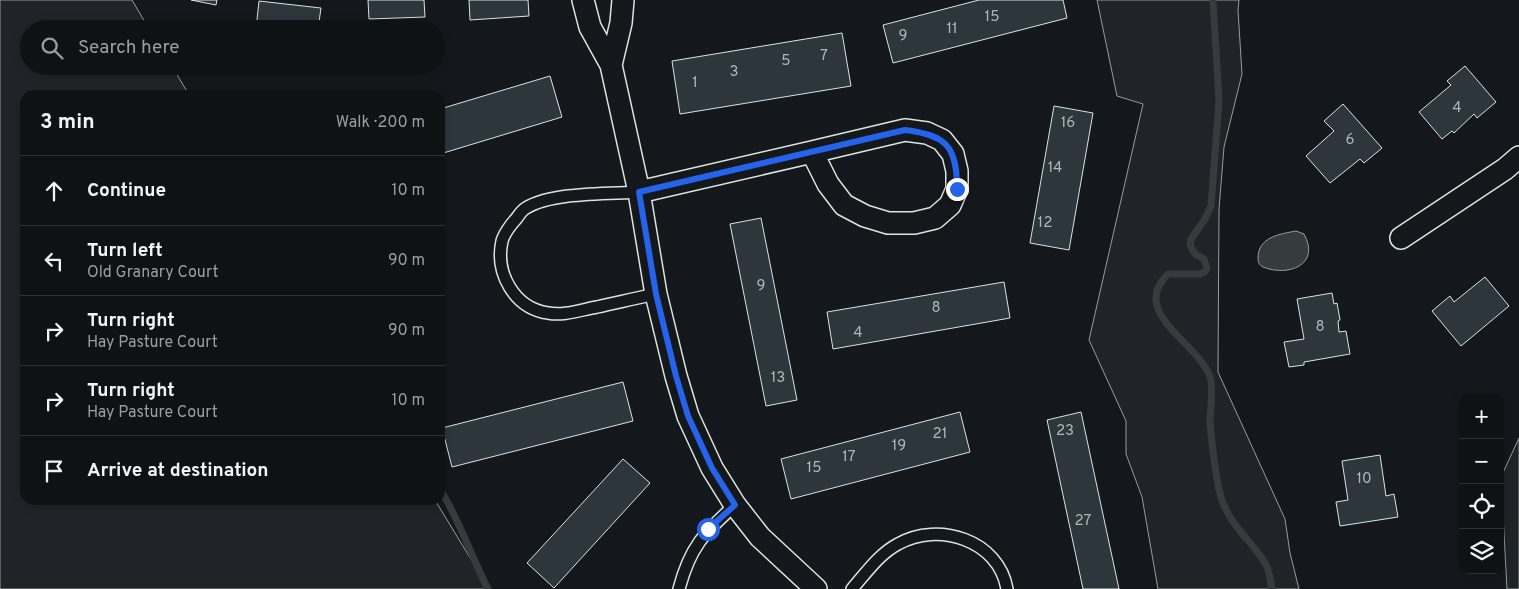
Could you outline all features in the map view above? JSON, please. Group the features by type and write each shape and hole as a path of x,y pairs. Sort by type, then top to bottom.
{"street":[{"path":"583,0 590,27 611,65 639,192 656,294 688,416 712,468 735,505 760,537 816,589"},
{"path":"611,65 623,0"},
{"path":"639,192 905,130 926,133 942,140 953,154 957,171 957,189 950,204 935,218 914,223 888,223 865,216 844,205 828,184 812,152"},
{"path":"1400,238 1505,169 1519,157"}],"lane":[{"path":"639,192 568,196 543,200 525,208 513,222 502,240 501,260 506,283 515,297 529,306 546,313 565,314 656,294"},
{"path":"679,589 685,566 696,545 708,529 735,505"},
{"path":"852,589 878,559 898,544 921,535 942,533 962,538 982,548 998,564 1007,589"}],"shaded area":[{"path":"0,0 132,0 144,20 20,20 20,75 177,75 186,90 20,90 20,505 438,505 489,589 0,589"},
{"path":"1097,0 1239,0 1242,74 1224,147 1219,209 1218,372 1285,519 1290,553 1299,589 1158,589 1142,497 1126,454 1126,421 1089,340 1143,104 1117,96"},
{"path":"1296,231 1304,234 1308,245 1308,254 1305,261 1299,266 1282,270 1263,267 1259,263 1259,251 1266,241 1277,235"},
{"path":"1519,438 1519,589 1507,589 1504,533 1504,470"}],"building":[{"path":"191,0 217,0 216,5"},
{"path":"368,0 424,0 425,17 369,19"},
{"path":"469,0 528,0 529,16 470,20"},
{"path":"979,0 1063,0 1067,18 893,63 883,25"},
{"path":"259,1 321,8 319,20 257,20"},
{"path":"842,33 851,86 680,114 672,61"},
{"path":"1465,66 1496,102 1477,118 1474,114 1454,133 1452,131 1442,139 1419,112 1451,85 1447,81"},
{"path":"550,76 562,117 445,152 445,108"},
{"path":"1343,104 1382,148 1364,163 1360,159 1330,183 1306,156 1334,131 1324,121"},
{"path":"1054,106 1093,113 1069,250 1030,243"},
{"path":"761,218 797,400 766,406 730,224"},
{"path":"1485,277 1509,306 1461,346 1432,311 1450,296 1454,302"},
{"path":"1004,282 1010,318 833,349 827,312"},
{"path":"1332,293 1334,304 1337,303 1340,320 1338,321 1339,332 1346,331 1350,354 1304,362 1304,365 1289,367 1284,342 1304,339 1297,299"},
{"path":"623,382 633,421 452,467 445,440 445,427"},
{"path":"960,412 970,452 791,499 781,459"},
{"path":"1081,412 1119,589 1083,589 1047,420"},
{"path":"1380,455 1386,496 1394,494 1398,517 1340,526 1336,502 1348,500 1342,461"},
{"path":"623,459 650,483 554,588 527,563"}],"waterway":[{"path":"1213,0 1219,101 1211,206 1205,219 1191,239 1190,245 1195,254 1204,259 1207,268 1205,272 1200,274 1168,274 1158,288 1156,302 1161,315 1203,364 1210,377 1212,393 1210,423 1221,498 1232,520 1264,561 1269,572 1272,589"},
{"path":"445,498 454,513 488,589"}],"route":[{"path":"708,529 735,505 712,468 688,416 656,294 639,192 905,130 926,133 942,140 953,154 957,171 957,189"}]}
